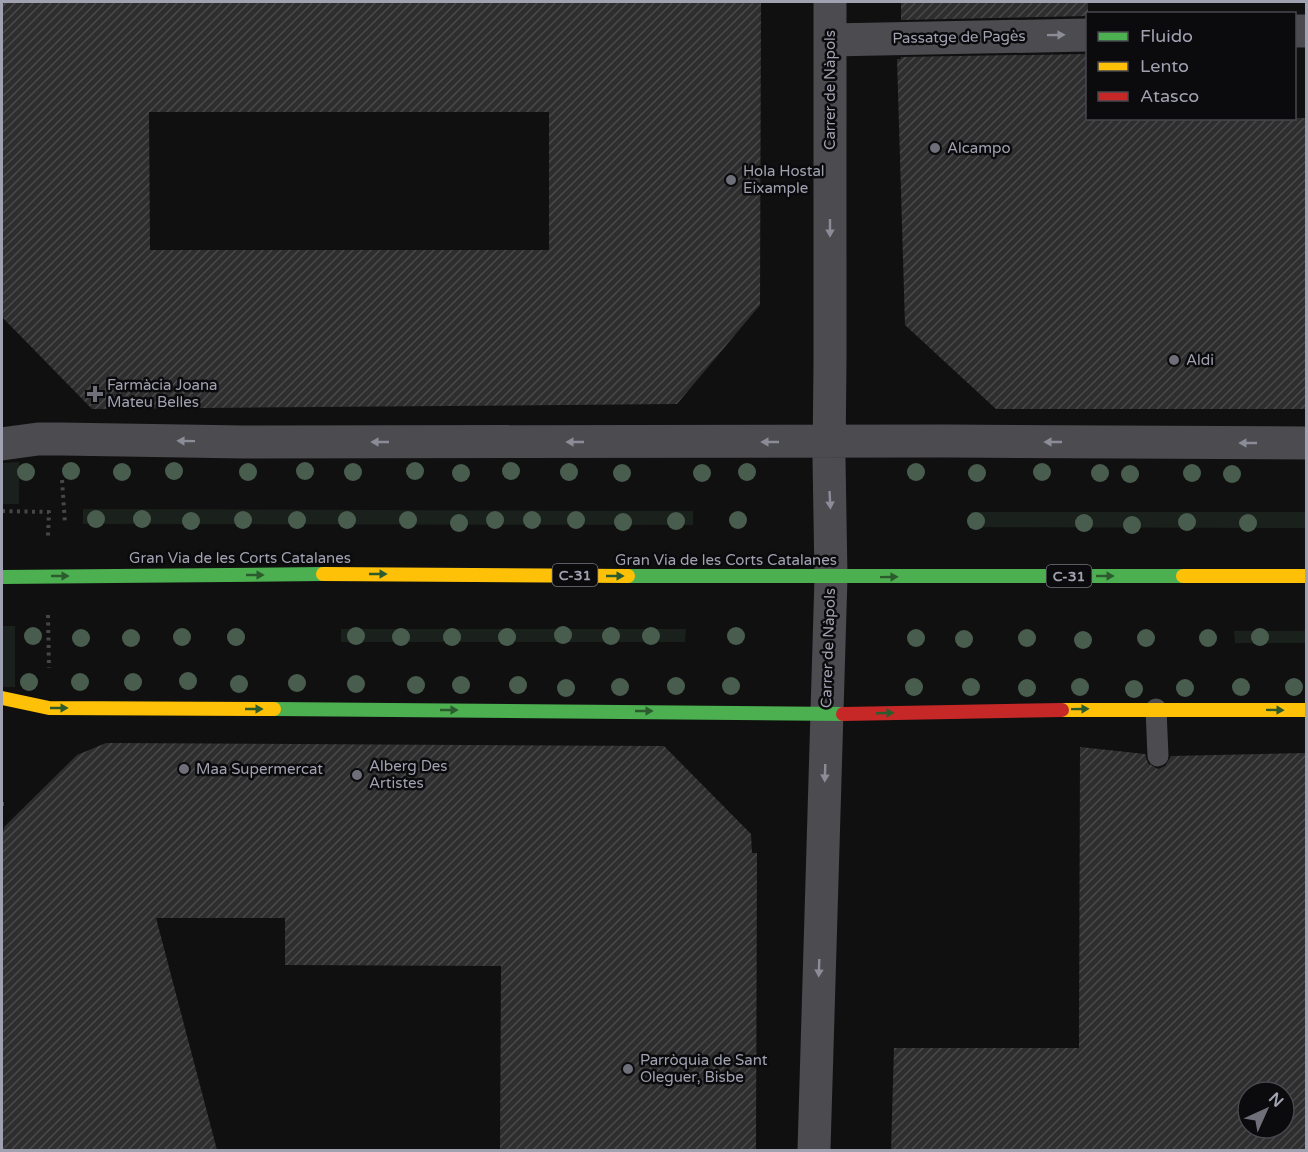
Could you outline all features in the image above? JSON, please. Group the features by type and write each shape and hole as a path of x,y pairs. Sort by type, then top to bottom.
{"street":[{"name":"Carrer de Nàpols","path":"814,1150 831,577 830,2"},
{"name":"Passatge de Pagès","path":"830,39 1086,35"},
{"path":"2,444 38,439 244,442 1306,443"},
{"name":"Gran Via de les Corts Catalanes","path":"2,577 319,574 831,577 1306,576"},
{"path":"2,698 50,708 707,712 826,715 949,711 1306,710"}],"lane":[{"path":"1156,709 1158,756"}],"path":[{"path":"62,473 65,524"},
{"path":"2,511 48,512 48,524"},
{"path":"48,626 49,661"}],"shaded area":[{"path":"19,462 19,504 2,504 2,463"},
{"path":"83,509 693,511 693,525 83,524"},
{"path":"971,512 1306,512 1306,528 970,527"},
{"path":"2,626 15,626 15,687 2,687"},
{"path":"341,629 686,629 685,642 341,642"},
{"path":"1234,631 1306,631 1306,643 1235,643"}],"building":[{"path":"3,2 761,2 760,305 677,404 92,409 2,317","holes":["149,112 549,112 549,250 150,250"]},
{"path":"901,2 1088,2 1086,16 901,20"},
{"path":"1086,54 1086,120 1296,120 1296,118 1306,118 1306,409 996,409 905,325 897,59 901,57"},
{"path":"106,743 664,746 751,834 752,853 757,853 756,1150 500,1150 501,966 285,965 285,918 156,918 217,1150 2,1150 2,834 5,826 77,755"},
{"path":"1080,747 1145,754 1148,763 1158,769 1165,766 1171,756 1306,753 1306,1150 891,1150 894,1048 1079,1048"}],"traffic: fast":[{"path":"2,577 323,574"},
{"path":"628,576 1183,576"},
{"path":"274,709 843,714"}],"traffic: slow":[{"path":"323,574 628,576"},
{"path":"1183,576 1306,576"},
{"path":"2,698 49,708 274,709"},
{"path":"1062,710 1306,710"}],"traffic: jam":[{"path":"843,714 1062,710"}],"place":[{"name":"Alcampo","path":"935,148"},
{"name":"Hola Hostal Eixample","path":"731,180"},
{"name":"Aldi","path":"1174,360"},
{"name":"Farmàcia Joana Mateu Belles","path":"95,394"},
{"name":"Maa Supermercat","path":"184,769"},
{"name":"Alberg Des Artistes","path":"357,775"},
{"name":"Parròquia de Sant Oleguer, Bisbe","path":"628,1069"}]}
